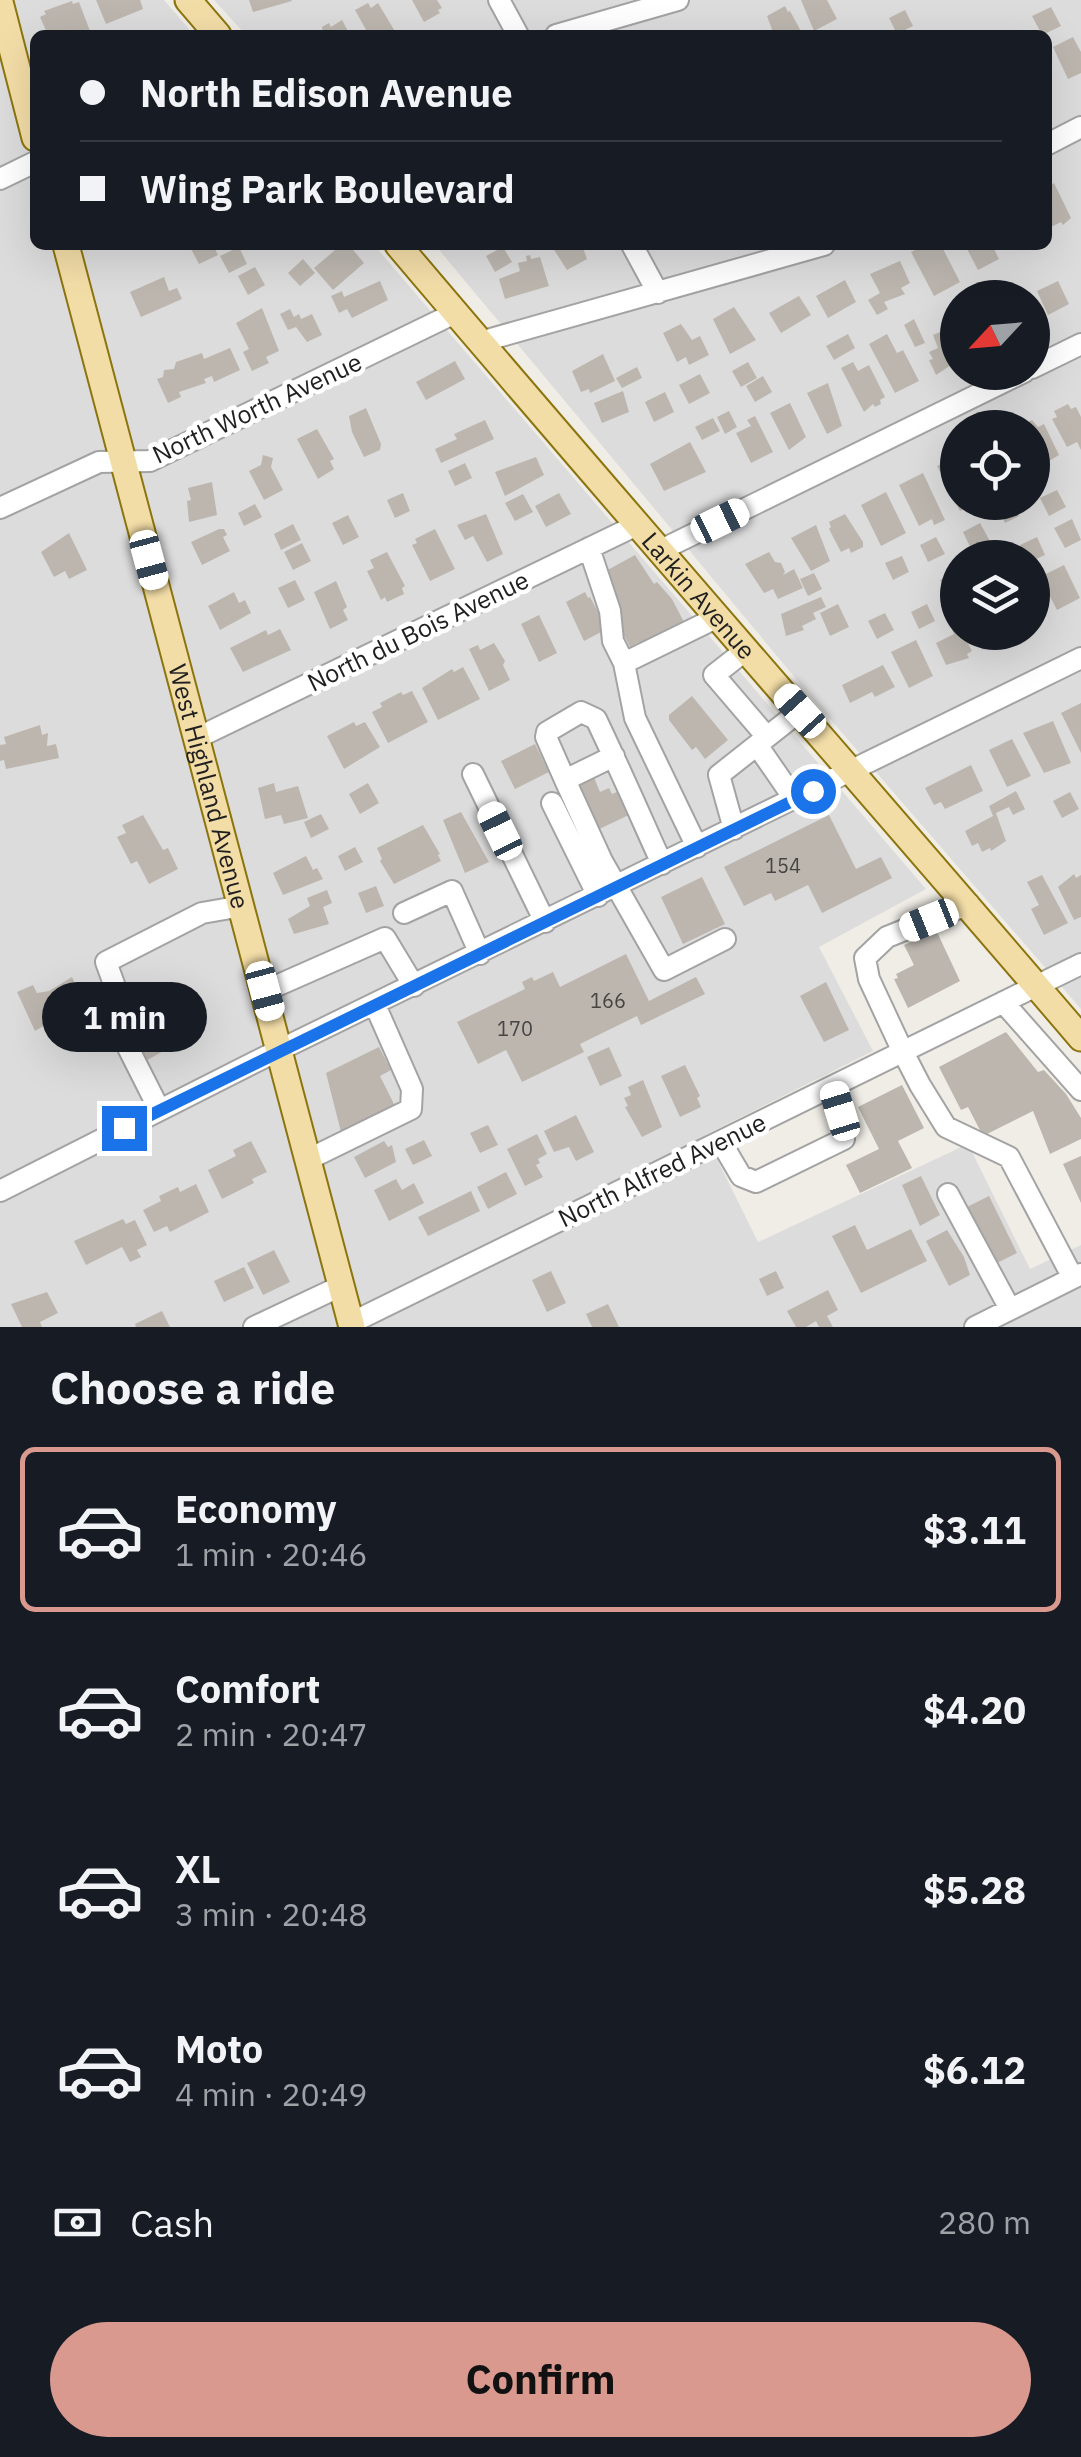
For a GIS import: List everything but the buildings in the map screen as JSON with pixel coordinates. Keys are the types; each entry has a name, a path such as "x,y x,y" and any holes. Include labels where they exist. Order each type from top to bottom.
{"main road":[{"path":"188,0 214,30"},
{"path":"0,2 30,119"},
{"name":"West Highland Avenue","path":"67,250 352,1325"},
{"name":"Larkin Avenue","path":"402,250 1081,1038"}],"street":[{"path":"499,0 515,30"},
{"path":"573,30 678,0"},
{"path":"1052,142 1081,128"},
{"path":"0,179 30,164"},
{"path":"635,250 658,293"},
{"path":"480,342 807,250"},
{"name":"North Worth Avenue","path":"0,508 99,462 150,462 456,313"},
{"path":"1050,359 1081,344"},
{"path":"662,550 987,390"},
{"name":"North du Bois Avenue","path":"197,738 638,524"},
{"path":"589,548 610,611 635,718 697,847"},
{"path":"624,663 718,618"},
{"path":"746,650 714,675 762,741 795,800"},
{"path":"0,1191 1081,658"},
{"path":"734,829 719,774 800,711"},
{"path":"607,891 546,736 582,712 596,719 662,864"},
{"path":"565,780 614,756"},
{"path":"473,774 545,922"},
{"path":"552,803 607,891 664,970 725,938"},
{"path":"404,913 452,891 480,954"},
{"path":"969,904 887,937 864,958 903,1052 946,1127 1009,1157 1077,1276 975,1327"},
{"path":"158,1110 111,1014 122,1006 106,962 202,913 242,906"},
{"path":"265,991 385,938 414,986"},
{"name":"North Alfred Avenue","path":"352,1325 1081,964"},
{"path":"1003,1002 1081,1090"},
{"path":"309,1159 411,1109 412,1089 374,1005"},
{"path":"721,1142 741,1176 756,1182 844,1139 833,1086"},
{"path":"948,1194 1010,1310"},
{"path":"254,1327 341,1286"}],"shaded area":[{"path":"0,0 164,0 190,30 30,30 30,250 378,250 926,889 819,947 873,1051 705,1135 758,1242 968,1144 1030,1269 1081,1245 1081,1327 0,1327"},
{"path":"214,0 1081,0 1081,1009 812,698 439,250 1052,250 1052,30 241,30"}],"route":[{"path":"124,1128 813,791"}]}
